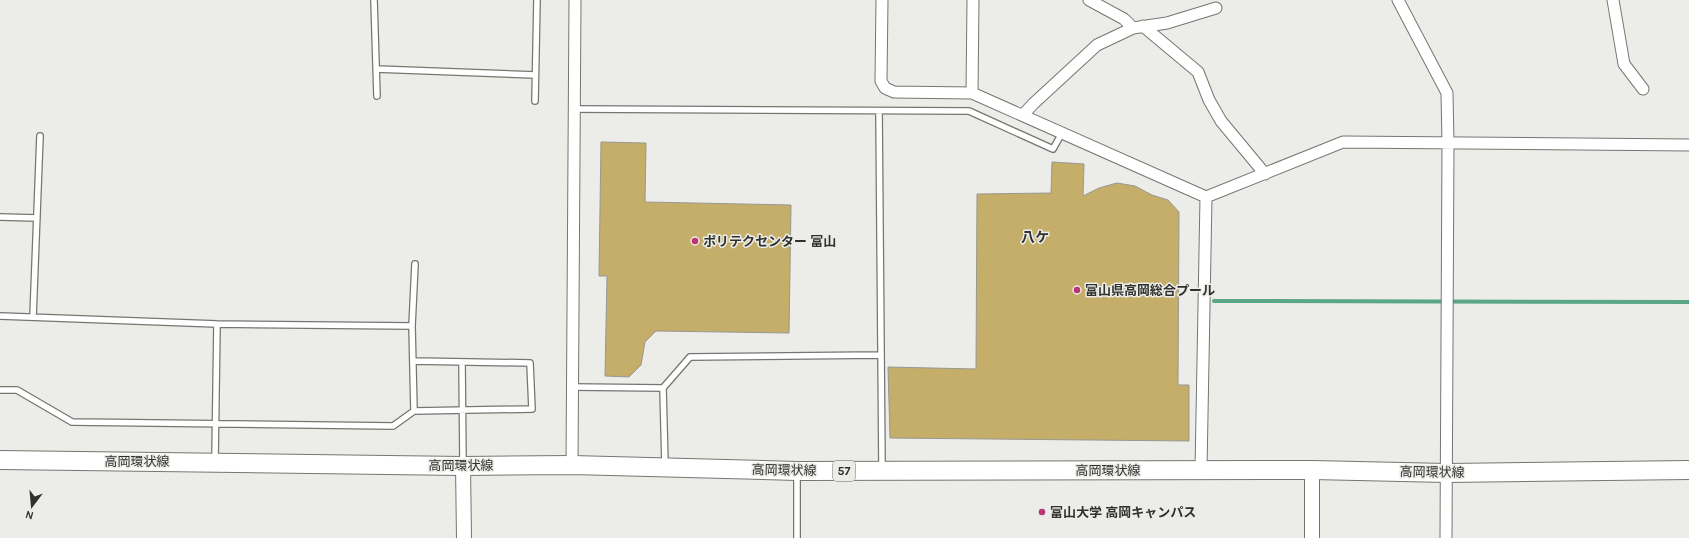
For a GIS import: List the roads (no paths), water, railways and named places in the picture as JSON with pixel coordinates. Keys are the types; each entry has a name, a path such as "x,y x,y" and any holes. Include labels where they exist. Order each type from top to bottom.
{"main road":[{"name":"高岡環状線","path":"0,460 463,466 572,465 797,471 1312,470 1447,473 1689,470"}],"street":[{"path":"572,465 575,0"},
{"path":"882,0 881,81 885,88 894,92 972,93 1206,197 1343,142 1689,146"},
{"path":"972,93 973,0"},
{"path":"1089,0 1138,27 1198,72 1209,100 1222,121 1265,174"},
{"path":"1398,0 1447,93 1446,538"},
{"path":"1613,0 1624,64 1643,89"},
{"path":"1023,116 1033,104 1097,44 1138,27 1167,23 1216,8"},
{"path":"1201,470 1206,197"},
{"path":"463,466 464,538"},
{"path":"1312,470 1312,538"}],"lane":[{"path":"374,0 377,96"},
{"path":"535,101 537,0"},
{"path":"376,69 535,75"},
{"path":"574,109 969,111 1053,149 1062,133"},
{"path":"879,111 882,471"},
{"path":"33,317 40,136"},
{"path":"0,218 37,218"},
{"path":"414,411 412,326 415,264"},
{"path":"0,316 217,324 412,326"},
{"path":"215,462 217,324"},
{"path":"665,467 663,388 690,357 881,355"},
{"path":"0,390 17,390 72,422 393,426 414,411 532,409 530,363 413,361"},
{"path":"462,362 463,466"},
{"path":"572,387 663,388"},
{"path":"797,471 797,538"}],"waterway":[{"path":"1214,301 1689,302"}],"place":[{"name":"ポリテクセンター 富山","path":"695,241"},
{"name":"富山県高岡総合プール","path":"1077,290"},
{"name":"富山大学 高岡キャンパス","path":"1042,512"}],"district":[{"name":"八ケ","path":"1035,237"}]}
